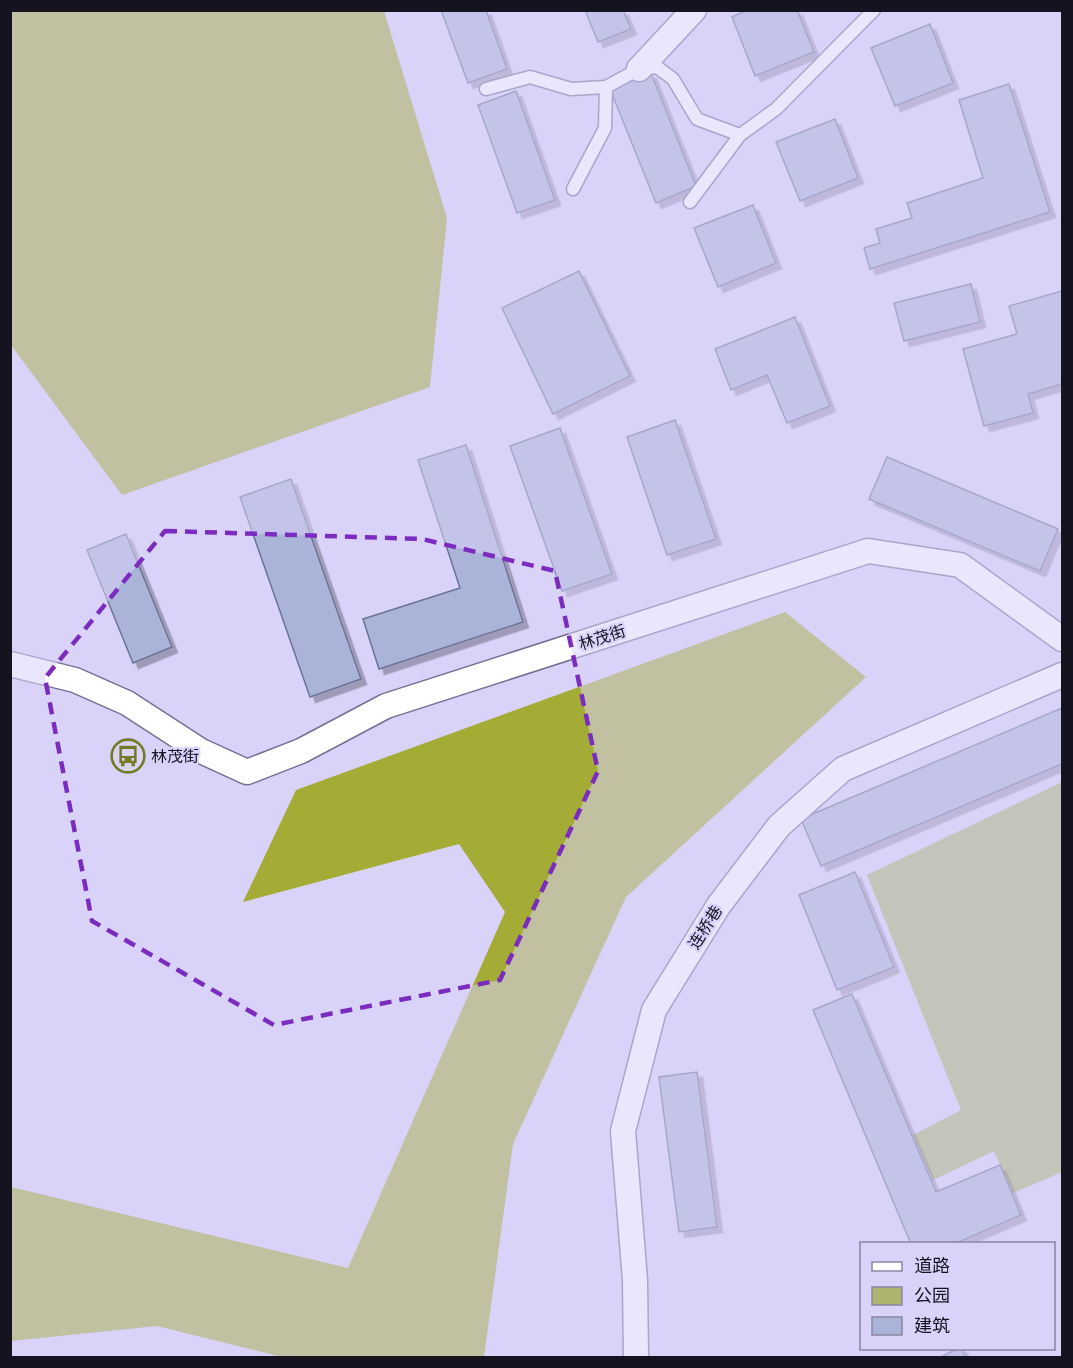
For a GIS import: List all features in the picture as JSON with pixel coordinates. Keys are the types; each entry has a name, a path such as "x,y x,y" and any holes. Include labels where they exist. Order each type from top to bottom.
{"street":[{"path":"639,69 694,10"},
{"name":"林茂街","path":"10,664 75,680 128,703 201,751 247,772 301,751 386,706 868,551 960,565 1062,639"},
{"name":"连桥巷","path":"636,1358 635,1280 623,1131 654,1010 718,905 779,826 843,768 1062,675"}],"lane":[{"path":"690,202 740,135 776,109 874,10"},
{"path":"486,89 530,77 571,89 606,87 639,69 657,67 673,79 697,119 740,135"},
{"path":"573,189 606,128 606,87"}],"highlighted area":[{"path":"165,531 422,539 555,571 598,771 500,980 274,1025 92,921 45,678"}],"green space":[{"path":"11,10 384,11 447,218 430,387 122,495 11,345"},
{"path":"785,612 866,677 626,897 513,1144 484,1357 282,1357 157,1326 11,1341 11,1187 348,1268 505,912 459,844 243,902 296,790"},
{"path":"1062,782 1062,1172 1013,1193 994,1151 933,1180 913,1135 961,1110 867,875"}],"building":[{"path":"441,10 486,10 507,69 468,83"},
{"path":"585,10 623,10 631,29 598,42"},
{"path":"747,10 797,10 814,52 755,76 732,17"},
{"path":"930,24 953,83 895,106 871,48"},
{"path":"651,73 696,186 656,203 610,89"},
{"path":"1009,84 1050,212 870,269 864,248 880,243 876,229 912,218 907,203 983,178 959,100"},
{"path":"516,91 555,200 517,213 478,105"},
{"path":"835,119 858,178 800,201 776,142"},
{"path":"753,205 776,263 718,287 694,228"},
{"path":"579,271 630,376 553,414 502,308"},
{"path":"971,284 980,322 904,341 894,303"},
{"path":"1062,291 1062,384 1028,394 1033,413 984,426 963,349 1017,334 1009,306"},
{"path":"795,317 830,406 787,423 767,375 731,390 715,349"},
{"path":"675,420 716,539 667,555 627,437"},
{"path":"560,428 612,574 562,591 510,446"},
{"path":"466,445 523,622 379,669 363,619 460,588 418,460"},
{"path":"887,457 1058,529 1040,571 869,499"},
{"path":"291,479 361,679 310,697 240,497"},
{"path":"126,534 172,647 133,663 87,550"},
{"path":"1062,708 1062,764 821,866 801,819"},
{"path":"855,872 894,967 837,990 799,895"},
{"path":"852,994 936,1192 1000,1165 1021,1215 959,1242 910,1242 813,1010"},
{"path":"697,1072 717,1227 679,1232 659,1077"},
{"path":"955,1350 963,1350 966,1358 939,1358"}],"place":[{"name":"林茂街","path":"128,756"}]}
